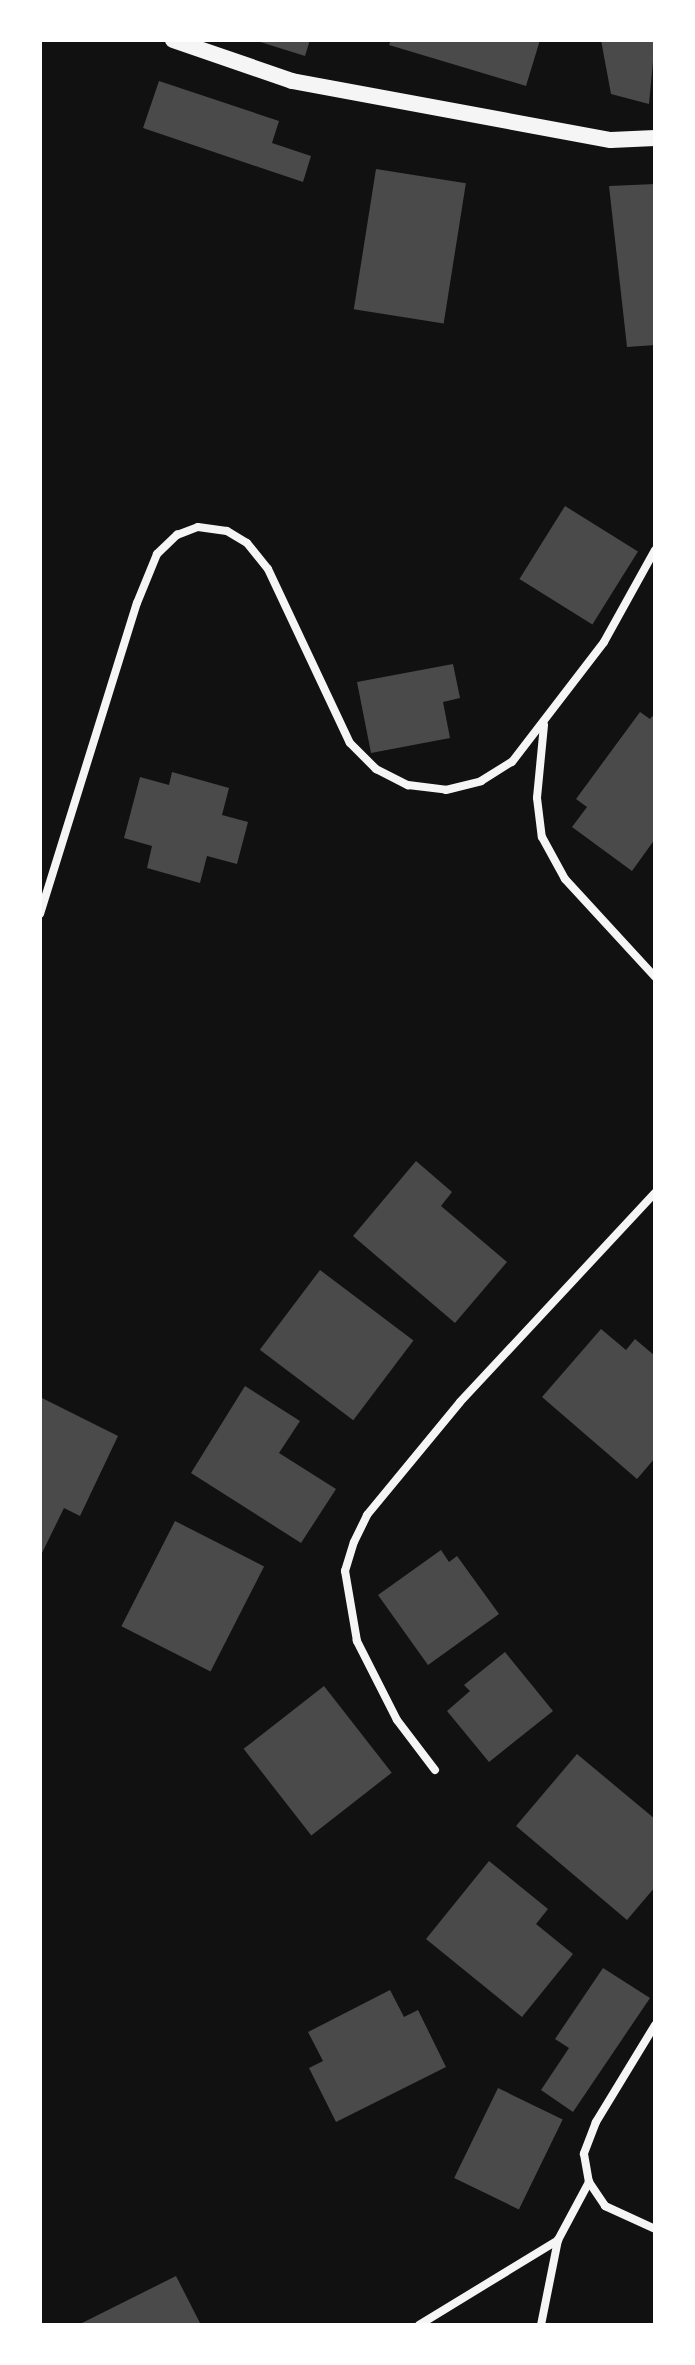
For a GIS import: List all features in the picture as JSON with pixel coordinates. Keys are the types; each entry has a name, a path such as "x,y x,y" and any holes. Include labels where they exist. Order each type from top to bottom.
{"main road":[{"path":"173,40 307,84 611,140 655,138"}],"street":[{"path":"40,914 137,603 157,554 177,535 198,527 227,531 247,543 268,569 350,743 387,774 408,785 446,790 481,781 512,762 604,642 655,550"},
{"path":"544,724 537,798 542,837 565,879 655,977"},
{"path":"435,1770 397,1720 357,1641 345,1571 354,1542 367,1515 460,1402 655,1193"},
{"path":"655,2025 596,2122 584,2154 589,2182 605,2206 655,2229"},
{"path":"541,2325 558,2240 589,2182"},
{"path":"419,2325 558,2240"}],"building":[{"path":"254,40 310,40 305,56"},
{"path":"391,40 540,40 526,86 389,45"},
{"path":"601,40 655,40 649,104 611,94"},
{"path":"159,81 279,121 272,143 311,156 303,182 143,128"},
{"path":"376,169 466,183 444,323 354,309"},
{"path":"655,184 655,345 627,347 609,186"},
{"path":"565,506 638,552 592,625 519,579"},
{"path":"453,664 460,698 443,702 450,738 371,753 357,682"},
{"path":"640,712 650,719 655,713 655,839 632,871 572,827 587,807 576,799"},
{"path":"172,772 229,788 222,815 248,822 237,864 207,856 200,883 147,868 152,846 124,838 140,777 169,785"},
{"path":"416,1161 452,1192 441,1206 507,1262 455,1323 353,1236"},
{"path":"320,1270 413,1340 353,1420 260,1350"},
{"path":"601,1329 626,1350 635,1339 655,1356 655,1458 637,1479 542,1397"},
{"path":"245,1386 300,1421 279,1453 336,1489 301,1543 191,1473"},
{"path":"40,1397 118,1436 80,1516 64,1508 40,1557"},
{"path":"175,1521 264,1566 211,1672 121,1626"},
{"path":"441,1550 449,1562 457,1556 499,1614 428,1665 378,1595"},
{"path":"505,1652 553,1711 489,1762 447,1711 470,1691 464,1685"},
{"path":"324,1686 392,1773 311,1835 244,1749"},
{"path":"577,1754 655,1819 655,1887 627,1920 516,1826"},
{"path":"489,1861 548,1909 536,1924 573,1954 522,2017 426,1939"},
{"path":"603,1968 650,1998 573,2112 541,2090 569,2048 555,2039"},
{"path":"390,1990 404,2017 418,2010 446,2067 336,2122 309,2068 323,2061 308,2032"},
{"path":"498,2088 563,2120 519,2209 454,2178"},
{"path":"176,2276 201,2325 78,2325"}]}
